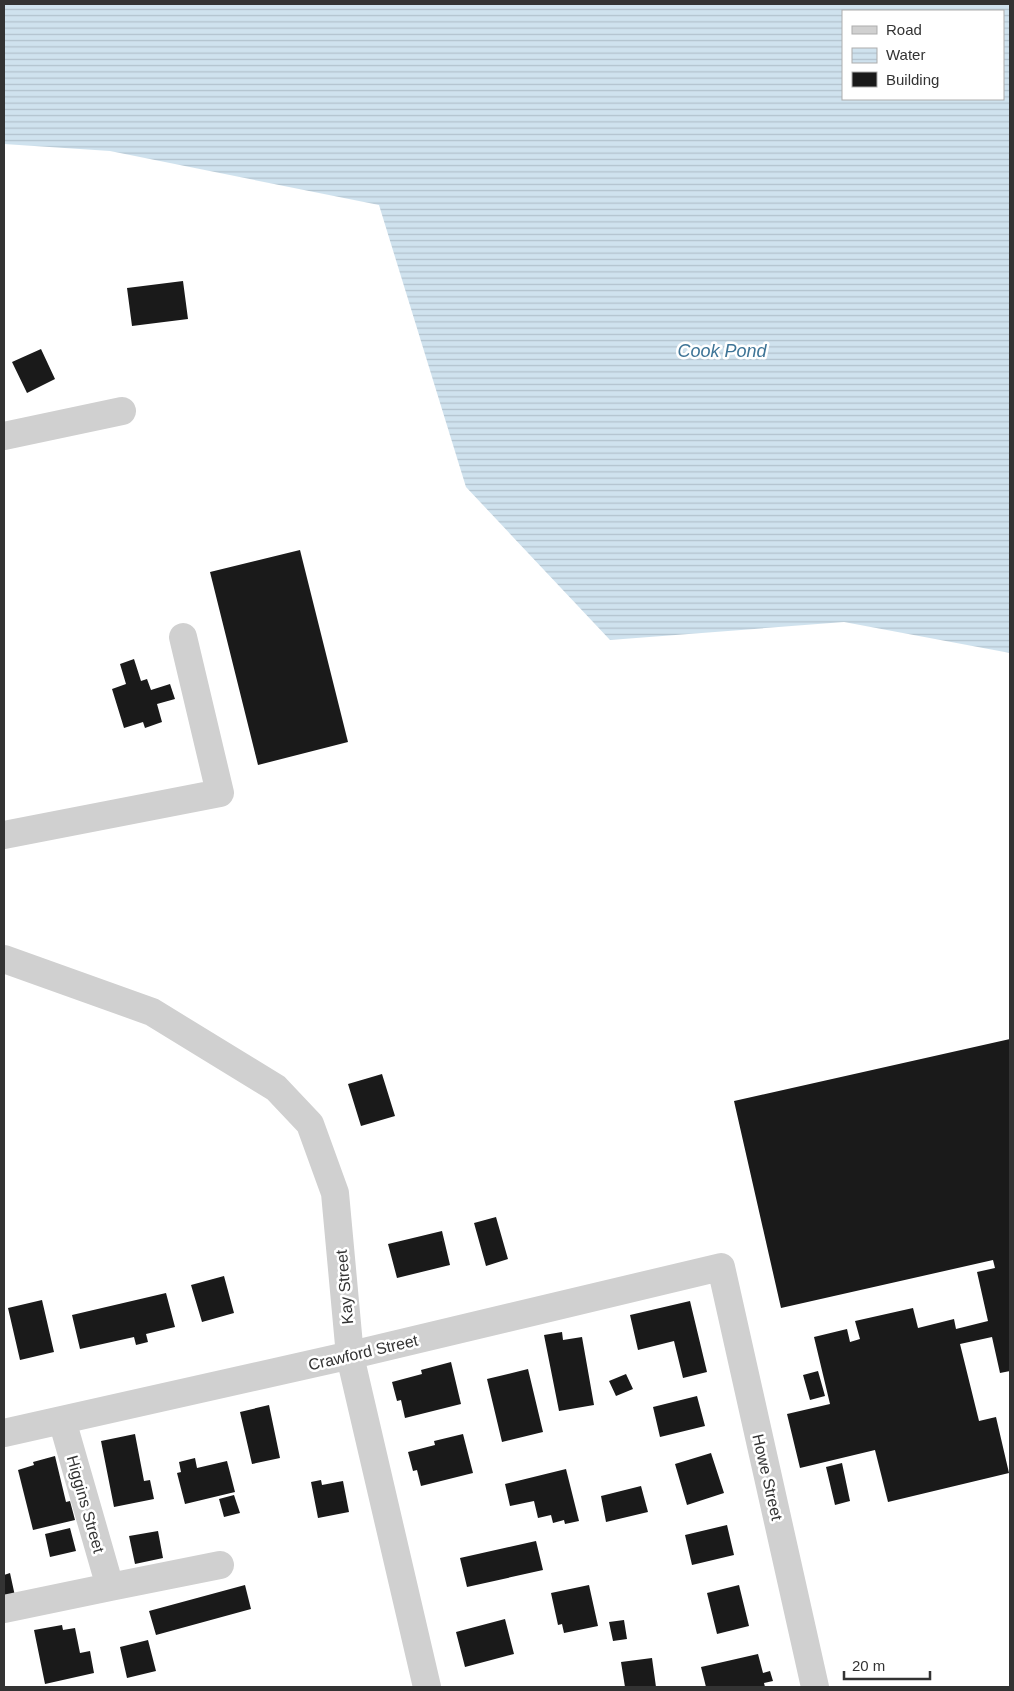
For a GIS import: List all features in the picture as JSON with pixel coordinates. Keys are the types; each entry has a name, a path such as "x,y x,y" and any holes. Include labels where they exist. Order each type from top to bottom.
{"street":[{"path":"4,436 122,411"},
{"path":"4,835 220,793 183,637"},
{"name":"Kay Street","path":"4,959 152,1012 276,1088 310,1124 335,1193 350,1356 428,1687"},
{"name":"Crawford Street","path":"4,1433 350,1356 721,1267"},
{"name":"Howe Street","path":"721,1267 815,1687"},
{"name":"Higgins Street","path":"62,1420 110,1587"},
{"path":"4,1609 220,1565"}],"water":[{"name":"Cook Pond","path":"4,4 1010,4 1010,653 844,622 610,640 466,487 379,205 110,151 4,144"}],"building":[{"path":"183,281 188,319 132,326 127,288"},
{"path":"41,349 55,379 27,393 12,362"},
{"path":"300,550 348,742 258,765 210,572"},
{"path":"134,659 141,681 147,679 151,690 170,684 175,699 157,704 162,722 145,728 143,722 124,728 112,689 126,684 120,664"},
{"path":"1010,1039 1010,1371 1000,1373 992,1337 960,1344 979,1421 996,1417 1009,1473 888,1502 875,1450 800,1468 787,1414 830,1404 814,1337 847,1329 850,1342 860,1339 855,1321 913,1308 918,1328 954,1319 956,1329 988,1321 977,1272 995,1268 993,1260 781,1308 734,1101"},
{"path":"382,1074 395,1116 361,1126 348,1084"},
{"path":"496,1217 508,1259 486,1266 474,1223"},
{"path":"442,1231 450,1265 397,1278 388,1244"},
{"path":"224,1276 234,1313 202,1322 191,1285"},
{"path":"166,1293 175,1327 146,1334 148,1342 136,1345 134,1337 80,1349 72,1315"},
{"path":"42,1300 54,1352 20,1360 8,1308"},
{"path":"690,1301 707,1372 683,1378 674,1341 638,1350 630,1315"},
{"path":"562,1332 563,1340 582,1337 594,1405 559,1411 544,1335"},
{"path":"451,1362 461,1404 405,1418 401,1400 397,1401 392,1382 422,1374 421,1370"},
{"path":"528,1369 543,1432 502,1442 487,1379"},
{"path":"818,1371 825,1396 810,1400 803,1375"},
{"path":"626,1374 633,1389 616,1396 609,1381"},
{"path":"697,1396 705,1426 660,1437 653,1407"},
{"path":"269,1405 280,1458 252,1464 240,1412"},
{"path":"135,1434 144,1481 150,1480 154,1499 114,1507 101,1441"},
{"path":"463,1434 473,1473 421,1486 417,1470 413,1471 408,1452 435,1445 434,1441"},
{"path":"711,1453 724,1493 687,1505 675,1464"},
{"path":"55,1456 66,1502 70,1501 75,1520 33,1530 18,1470 34,1465 33,1462"},
{"path":"195,1458 197,1468 227,1461 235,1492 185,1504 177,1473 181,1472 179,1462"},
{"path":"842,1463 850,1501 835,1505 826,1467"},
{"path":"566,1469 579,1521 565,1524 564,1520 553,1523 551,1515 538,1518 534,1501 510,1506 505,1484"},
{"path":"321,1480 322,1485 343,1481 349,1512 318,1518 311,1482"},
{"path":"641,1486 648,1512 606,1522 601,1496"},
{"path":"234,1495 240,1513 224,1517 219,1499"},
{"path":"727,1525 734,1555 692,1565 685,1535"},
{"path":"70,1528 76,1551 50,1557 45,1534"},
{"path":"158,1531 163,1558 135,1564 129,1536"},
{"path":"536,1541 543,1570 467,1587 460,1558"},
{"path":"10,1573 15,1596 4,1599 4,1575"},
{"path":"245,1585 251,1609 156,1635 149,1611"},
{"path":"589,1585 598,1626 564,1633 562,1624 558,1625 551,1593"},
{"path":"739,1585 749,1626 717,1634 707,1593"},
{"path":"505,1619 514,1654 465,1667 456,1632"},
{"path":"624,1620 627,1639 613,1641 609,1622"},
{"path":"62,1625 63,1630 75,1628 80,1653 90,1651 94,1673 45,1684 34,1630"},
{"path":"148,1640 156,1671 127,1678 120,1647"},
{"path":"758,1654 763,1673 770,1671 773,1681 764,1683 765,1687 706,1687 701,1667"},
{"path":"652,1658 656,1687 625,1687 621,1662"}]}
